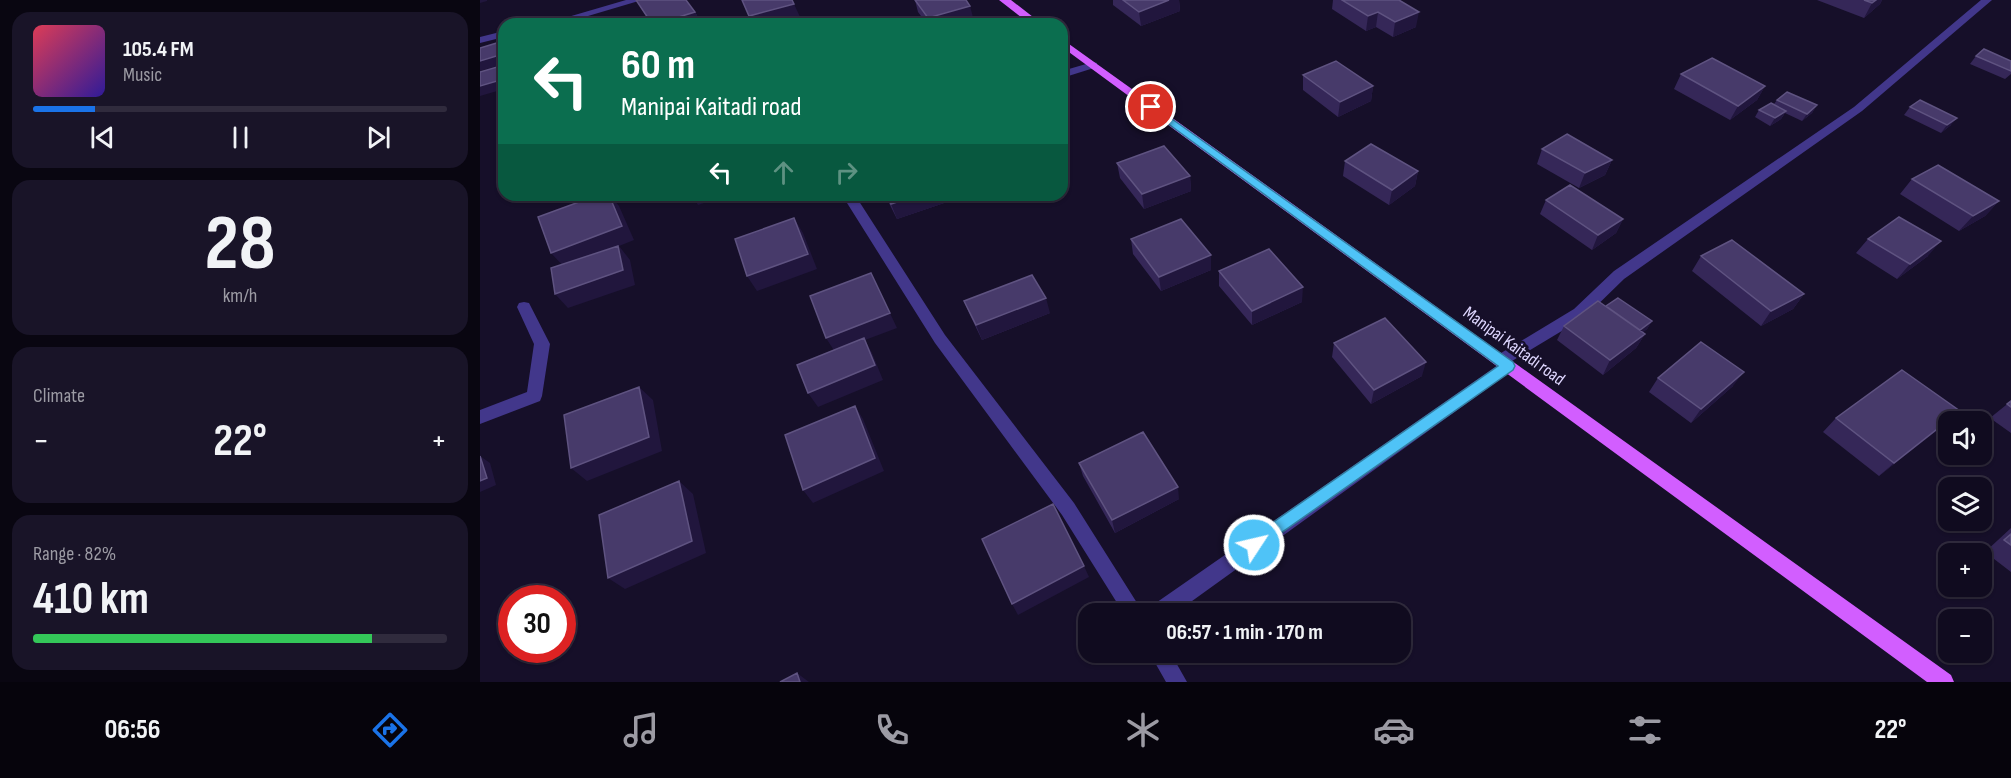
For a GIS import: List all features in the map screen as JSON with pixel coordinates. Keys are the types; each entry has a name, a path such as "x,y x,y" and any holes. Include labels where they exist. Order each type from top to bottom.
{"main road":[{"path":"1004,0 1029,18"},
{"name":"Manipai Kaitadi road","path":"1068,46 1944,682"}],"street":[{"path":"571,18 637,0"},
{"path":"1172,603 1504,363 1603,297 1619,275 1858,109 1987,0"},
{"path":"480,40 498,36"},
{"path":"1068,73 1093,65"},
{"path":"852,201 940,339 1068,509 1128,603"},
{"path":"480,417 534,396 542,344 524,307"},
{"path":"1166,663 1177,682"}],"building":[{"path":"636,0 686,0 695,12 676,18 648,18"},
{"path":"742,0 792,0 794,4 749,16"},
{"path":"915,0 966,0 970,6 928,18"},
{"path":"1123,0 1169,0 1139,12"},
{"path":"1342,0 1399,0 1419,12 1395,22 1378,12 1368,16"},
{"path":"498,43 498,56 480,61 480,48"},
{"path":"1984,49 2011,61 2011,71 1976,56"},
{"path":"1712,58 1765,86 1738,106 1681,74"},
{"path":"1336,61 1373,86 1340,102 1303,75"},
{"path":"498,67 498,81 480,86 480,72"},
{"path":"1787,92 1817,105 1807,114 1777,100"},
{"path":"1920,100 1957,118 1947,125 1910,107"},
{"path":"1771,103 1786,111 1775,118 1759,110"},
{"path":"1567,134 1612,160 1585,173 1542,149"},
{"path":"1371,144 1418,171 1392,190 1345,161"},
{"path":"1164,146 1190,176 1142,194 1117,163"},
{"path":"1938,165 1999,201 1973,216 1912,179"},
{"path":"1570,185 1623,219 1598,235 1546,200"},
{"path":"582,201 612,201 622,226 551,253 538,217"},
{"path":"1899,217 1941,241 1910,264 1868,239"},
{"path":"794,218 808,254 747,276 735,239"},
{"path":"1181,219 1211,255 1159,277 1131,239"},
{"path":"1732,240 1804,294 1771,311 1701,256"},
{"path":"618,246 623,270 555,294 551,268"},
{"path":"1269,249 1303,287 1252,311 1219,271"},
{"path":"871,273 890,313 826,338 810,296"},
{"path":"1032,275 1046,298 976,325 964,301"},
{"path":"1618,298 1652,321 1640,330 1606,306"},
{"path":"1598,301 1645,334 1610,360 1564,326"},
{"path":"1385,318 1426,362 1374,390 1334,343"},
{"path":"864,338 875,365 808,393 797,365"},
{"path":"1701,342 1744,372 1701,409 1658,378"},
{"path":"1902,370 1960,411 1938,411 1938,428 1894,463 1836,418"},
{"path":"639,387 649,437 571,468 564,415"},
{"path":"855,406 875,458 803,490 785,435"},
{"path":"1143,432 1178,487 1112,520 1079,463"},
{"path":"480,456 487,478 480,481"},
{"path":"679,481 692,541 608,578 599,515"},
{"path":"1053,504 1084,566 1012,604 982,539"},
{"path":"2011,534 2011,545 2004,540"},
{"path":"797,673 800,682 780,682"}],"route":[{"path":"1151,107 1508,366 1254,545"}]}
